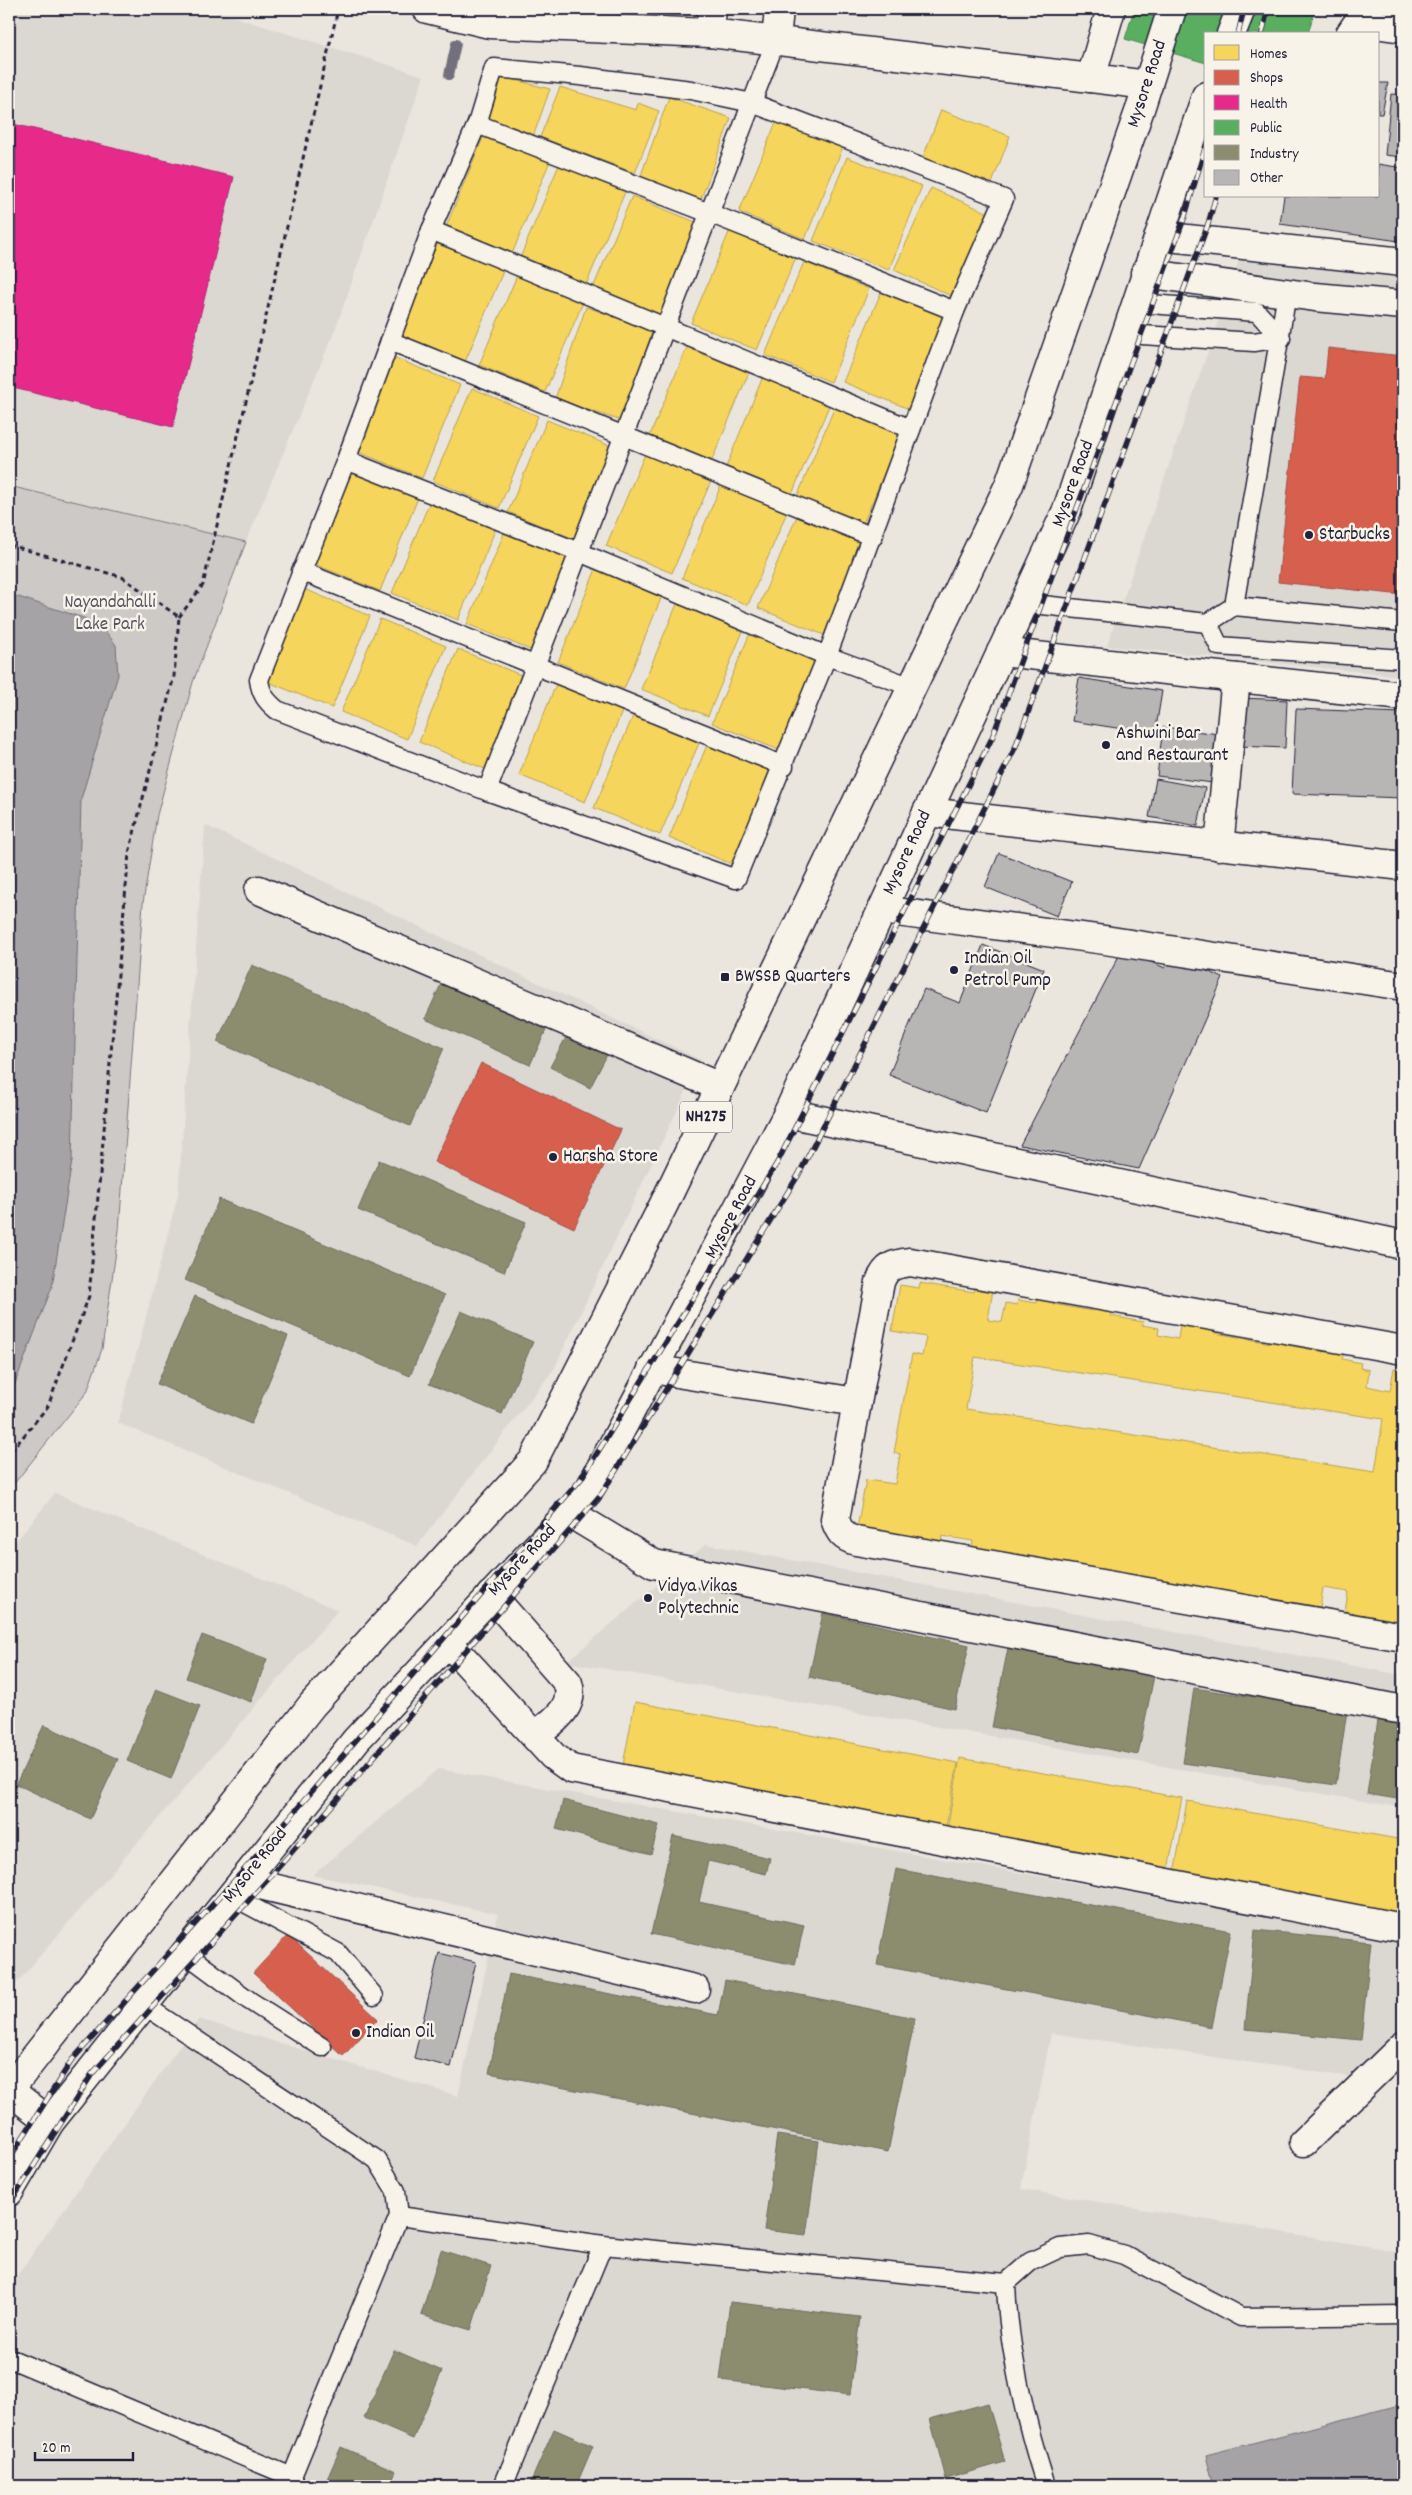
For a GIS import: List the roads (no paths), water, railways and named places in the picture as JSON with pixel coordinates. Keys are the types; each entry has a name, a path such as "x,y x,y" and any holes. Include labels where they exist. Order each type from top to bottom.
{"main road":[{"path":"427,9 489,24 711,21 776,40 1148,85"},
{"path":"776,40 779,9"},
{"path":"1091,78 1111,9"},
{"name":"Mysore Road","path":"9,2090 312,1705 533,1461 664,1204 1009,485 1148,85 1172,9"},
{"path":"1231,32 1241,9"},
{"path":"1359,22 1403,28"},
{"name":"Mysore Road","path":"9,2192 50,2122 356,1740 588,1492 788,1113 1067,510 1145,274 1204,106"},
{"path":"1159,236 1403,262"},
{"path":"1145,274 1287,293 1403,305"},
{"path":"1000,652 1403,696"},
{"path":"1219,846 1236,678"},
{"path":"927,812 1403,866"},
{"path":"259,890 720,1086"},
{"path":"882,910 1105,940 1403,986"},
{"path":"788,1113 1403,1245"},
{"path":"1403,1350 910,1262 894,1264 885,1270 880,1282 835,1519 838,1528 845,1538 1403,1637"},
{"path":"652,1369 856,1402"},
{"path":"568,1512 654,1564 1403,1710"},
{"path":"491,1595 568,1683 571,1692 566,1708 535,1736"},
{"path":"448,1642 560,1763 571,1769 1403,1928"},
{"path":"238,1888 695,1989"},
{"path":"1304,2142 1403,2046"},
{"path":"9,2090 50,2122"}],"lane":[{"path":"487,791 776,40"},
{"path":"494,68 681,89 752,103 1004,199 955,312 873,537 784,766 736,879 487,791 277,710 267,702 260,692 259,680 301,570 346,460 431,230 477,124 494,68"},
{"path":"477,124 709,213 955,312"},
{"path":"431,230 911,429"},
{"path":"1234,606 1281,338 1287,293"},
{"path":"1136,303 1257,312 1281,338"},
{"path":"1126,334 1254,342 1281,338"},
{"path":"390,341 624,434 873,537"},
{"path":"346,460 579,552 827,656 912,687"},
{"path":"301,570 784,766"},
{"path":"1024,603 1208,624 1234,606 1403,622"},
{"path":"1208,624 1219,646 1403,659"},
{"path":"238,1888 338,1953 374,1996"},
{"path":"185,1954 250,2001 322,2047"},
{"path":"11,2359 290,2482 399,2216 396,2191 377,2160 144,2005"},
{"path":"399,2216 603,2245 1006,2283 1030,2262 1060,2248 1089,2245 1124,2255 1241,2317 1403,2315"},
{"path":"503,2486 603,2245"},
{"path":"1006,2283 1007,2322 1036,2456 1046,2486"}],"waterway":[{"path":"449,75 456,44"}],"railway":[{"path":"1238,32 1244,9"},
{"path":"1262,32 1268,9"},
{"path":"9,2159 72,2060 252,1861 581,1479 777,1163 992,738 1185,216 1204,152"},
{"path":"9,2205 92,2074 271,1876 602,1493 799,1174 1015,748 1208,224 1215,198"}],"place":[{"name":"Starbucks","path":"1309,535"},
{"name":"Ashwini Bar and Restaurant","path":"1106,745"},
{"name":"Indian Oil Petrol Pump","path":"954,970"},
{"name":"BWSSB Quarters","path":"725,977"},
{"name":"Harsha Store","path":"553,1157"},
{"name":"Vidya Vikas Polytechnic","path":"648,1598"},
{"name":"Indian Oil","path":"356,2033"}],"park label":[{"name":"Nayandahalli Lake Park","path":"110,614"}]}
